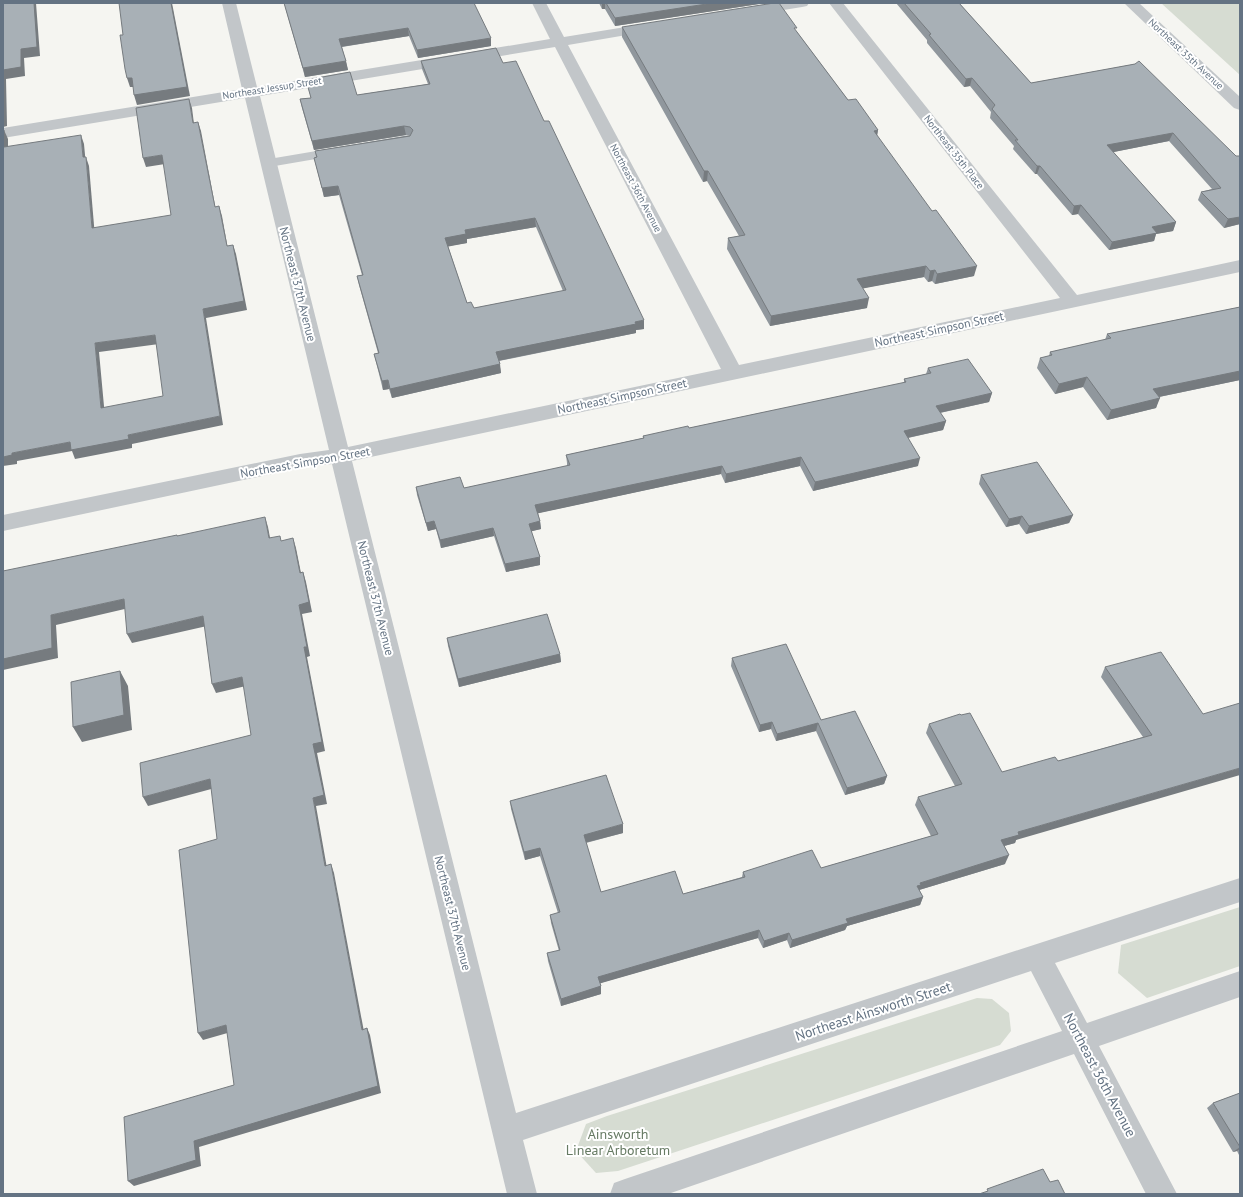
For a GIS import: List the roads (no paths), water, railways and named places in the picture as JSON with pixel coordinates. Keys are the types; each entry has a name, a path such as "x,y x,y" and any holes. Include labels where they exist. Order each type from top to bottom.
{"street":[{"name":"Northeast 37th Avenue","path":"229,3 522,1194"},
{"name":"Northeast 36th Avenue","path":"539,3 733,373"},
{"path":"739,13 802,3"},
{"name":"Northeast 35th Place","path":"836,3 1072,301"},
{"name":"Northeast 35th Avenue","path":"1131,3 1240,105"},
{"name":"Northeast Jessup Street","path":"3,133 660,25"},
{"name":"Northeast Simpson Street","path":"3,523 300,461 340,456 1240,266"},
{"name":"Northeast Ainsworth Street","path":"506,1132 1240,890"},
{"name":"Northeast 36th Avenue","path":"1038,957 1162,1194"},
{"path":"625,1194 1240,984"}],"lane":[{"path":"269,163 352,149"}],"park label":[{"name":"Ainsworth Linear Arboretum","path":"618,1142"}]}
